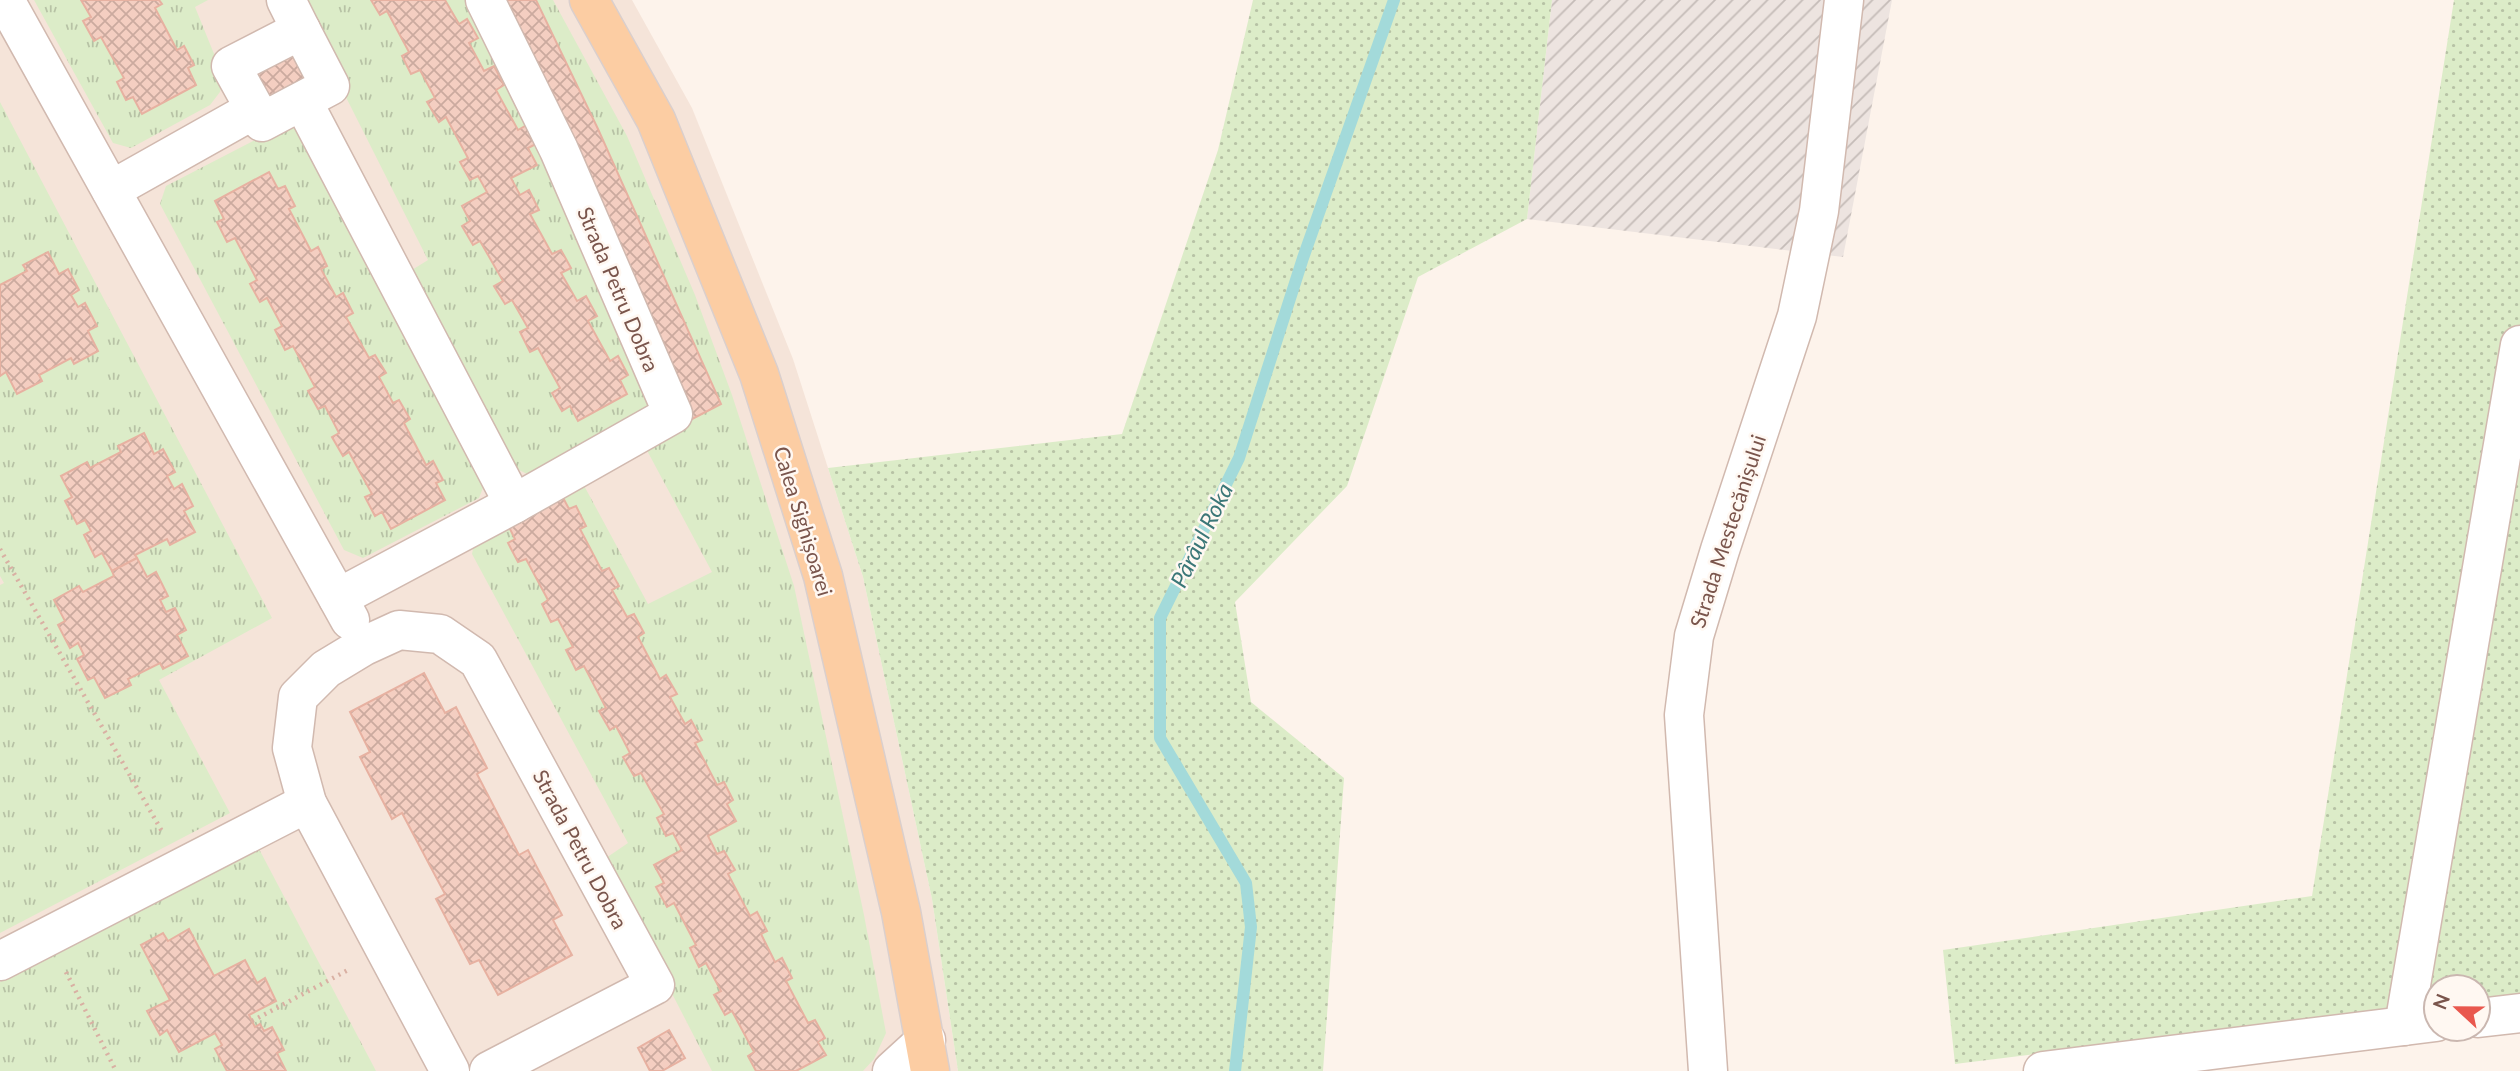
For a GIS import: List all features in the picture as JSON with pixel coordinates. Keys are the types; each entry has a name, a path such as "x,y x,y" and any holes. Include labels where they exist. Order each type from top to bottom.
{"main road":[{"name":"Calea Sighișoarei","path":"589,0 656,120 759,374 823,576 901,912 928,1056"}],"street":[{"path":"5,0 364,646"},
{"name":"Strada Petru Dobra","path":"338,598 514,504 673,414 559,150 485,0"},
{"name":"Strada Mestecănișului","path":"1708,1071 1684,715 1694,636 1797,316 1819,211 1844,0"},
{"path":"293,15 330,86 303,102 262,122 231,66 293,15"},
{"path":"303,102 514,504"},
{"path":"111,190 255,109"},
{"path":"2043,1071 2420,1024 2520,345"},
{"name":"Strada Petru Dobra","path":"450,1071 307,803 292,748 298,697 326,669 364,646 399,630 440,634 478,660 654,985 489,1071"},
{"path":"0,961 307,803"},
{"path":"2492,1016 2520,1013"},
{"path":"892,1071 928,1056"}],"path":[{"path":"0,549 183,867"},
{"path":"47,937 116,1071"},
{"path":"252,1021 351,969"}],"shaded area":[{"path":"0,0 632,0 692,108 793,359 863,577 932,899 958,1071 0,1071"},
{"path":"1552,0 1892,0 1843,257 1527,219"}],"green space":[{"path":"34,0 208,0 195,7 223,76 220,92 210,105 131,148 113,143"},
{"path":"297,0 472,0 652,393 647,415 531,476 513,467 407,273 428,260"},
{"path":"536,0 553,0 627,136 695,295 732,395 794,586 864,915 886,1033 874,1059 863,1071 712,1071 603,860 628,843 472,554 475,539 581,480 648,604 712,572 643,443 720,404 598,129"},
{"path":"1253,0 1552,0 1527,219 1418,277 1347,486 1235,602 1251,702 1344,778 1323,1071 958,1071 932,899 863,577 828,468 1122,434 1218,150"},
{"path":"2454,0 2520,0 2520,995 2492,998 2492,973 2422,973 2422,1007 1955,1064 1943,950 2312,896"},
{"path":"0,102 272,618 159,680 230,813 0,933 0,585 4,583 0,576"},
{"path":"284,125 302,131 488,475 479,498 363,558 344,550 160,204 166,186"},
{"path":"259,849 376,1071 0,1071 0,982"}],"building":[{"path":"81,0 159,0 162,4 155,8 177,50 184,46 194,65 188,68 196,85 142,114 133,97 126,100 117,82 124,78 101,37 94,41 83,21 91,17"},
{"path":"371,0 445,0 459,24 467,19 478,38 469,43 484,71 494,66 504,85 496,90 518,130 527,125 536,144 528,148 537,165 511,178 520,195 529,190 539,210 530,214 552,254 561,250 571,268 561,273 577,301 586,296 597,316 588,321 610,361 618,356 628,375 620,380 627,394 578,421 570,406 562,411 552,393 560,388 538,348 530,352 520,332 528,328 512,300 505,304 494,286 503,281 480,241 473,245 462,226 470,221 462,206 487,192 478,176 470,180 460,162 468,158 446,117 439,122 427,102 435,98 420,70 411,74 402,56 409,52 387,11 380,15"},
{"path":"501,0 536,0 598,129 721,404 692,419 569,143"},
{"path":"295,51 310,81 267,103 252,73"},
{"path":"269,172 278,189 285,186 295,206 289,209 311,251 318,247 327,266 321,269 336,297 343,293 353,313 346,317 369,358 375,355 386,373 379,377 393,403 399,400 410,419 404,423 426,465 433,461 443,480 436,483 445,500 391,529 382,512 375,516 365,497 372,494 349,452 343,456 332,437 339,433 325,406 318,409 308,391 315,387 293,346 285,350 275,330 282,326 267,298 260,302 250,284 257,280 235,238 227,242 217,222 224,219 215,201"},
{"path":"48,252 59,274 68,269 79,290 71,295 78,307 85,303 97,326 88,331 98,351 74,364 71,358 39,375 42,381 17,394 6,372 0,376 0,285 27,271 23,265"},
{"path":"144,433 154,454 163,449 175,472 167,476 174,489 182,484 193,506 184,511 195,532 170,545 167,539 135,555 137,558 112,571 102,553 95,557 84,535 91,531 85,520 77,524 65,501 72,497 61,476 87,462 90,468 121,452 118,446"},
{"path":"560,492 569,509 576,506 586,526 580,529 602,571 609,568 619,586 612,590 627,617 634,614 644,633 638,637 660,679 666,675 677,694 670,697 685,724 691,720 702,740 695,743 717,785 724,782 733,800 727,804 736,821 708,836 717,854 724,851 735,870 728,874 750,916 757,912 767,931 761,934 775,962 782,958 792,978 786,981 808,1023 815,1020 825,1038 818,1042 826,1055 796,1071 756,1071 748,1056 754,1052 732,1011 725,1015 714,995 721,991 706,963 699,967 690,948 696,945 674,903 667,907 656,887 664,883 654,865 682,850 673,833 666,836 657,818 664,814 641,773 634,776 623,757 630,753 616,726 610,730 599,711 606,708 584,666 576,670 566,650 573,647 558,619 551,622 542,604 548,600 526,559 518,562 508,543 515,539 506,521"},
{"path":"137,558 147,577 156,572 168,596 160,600 166,612 175,608 186,630 177,635 188,656 163,669 160,663 128,679 131,685 105,698 94,677 88,680 77,659 84,655 78,643 70,648 58,625 65,621 54,600 79,586 83,592 114,576 112,571"},
{"path":"424,673 445,713 456,707 487,768 477,774 519,855 528,850 562,915 553,920 572,955 498,995 479,960 470,964 436,899 445,894 402,813 392,819 360,757 370,752 350,712"},
{"path":"189,929 214,976 245,960 257,983 265,978 276,1001 249,1015 255,1027 260,1024 264,1031 272,1027 284,1050 277,1053 286,1071 227,1071 215,1049 222,1045 215,1033 179,1052 167,1030 160,1035 147,1011 170,1000 141,945 163,933 168,941"},
{"path":"669,1030 685,1058 662,1071 650,1071 638,1048"}],"waterway":[{"name":"Pârâul Roka","path":"1235,1071 1251,927 1246,883 1160,738 1160,618 1239,458 1303,258 1394,0"}]}
